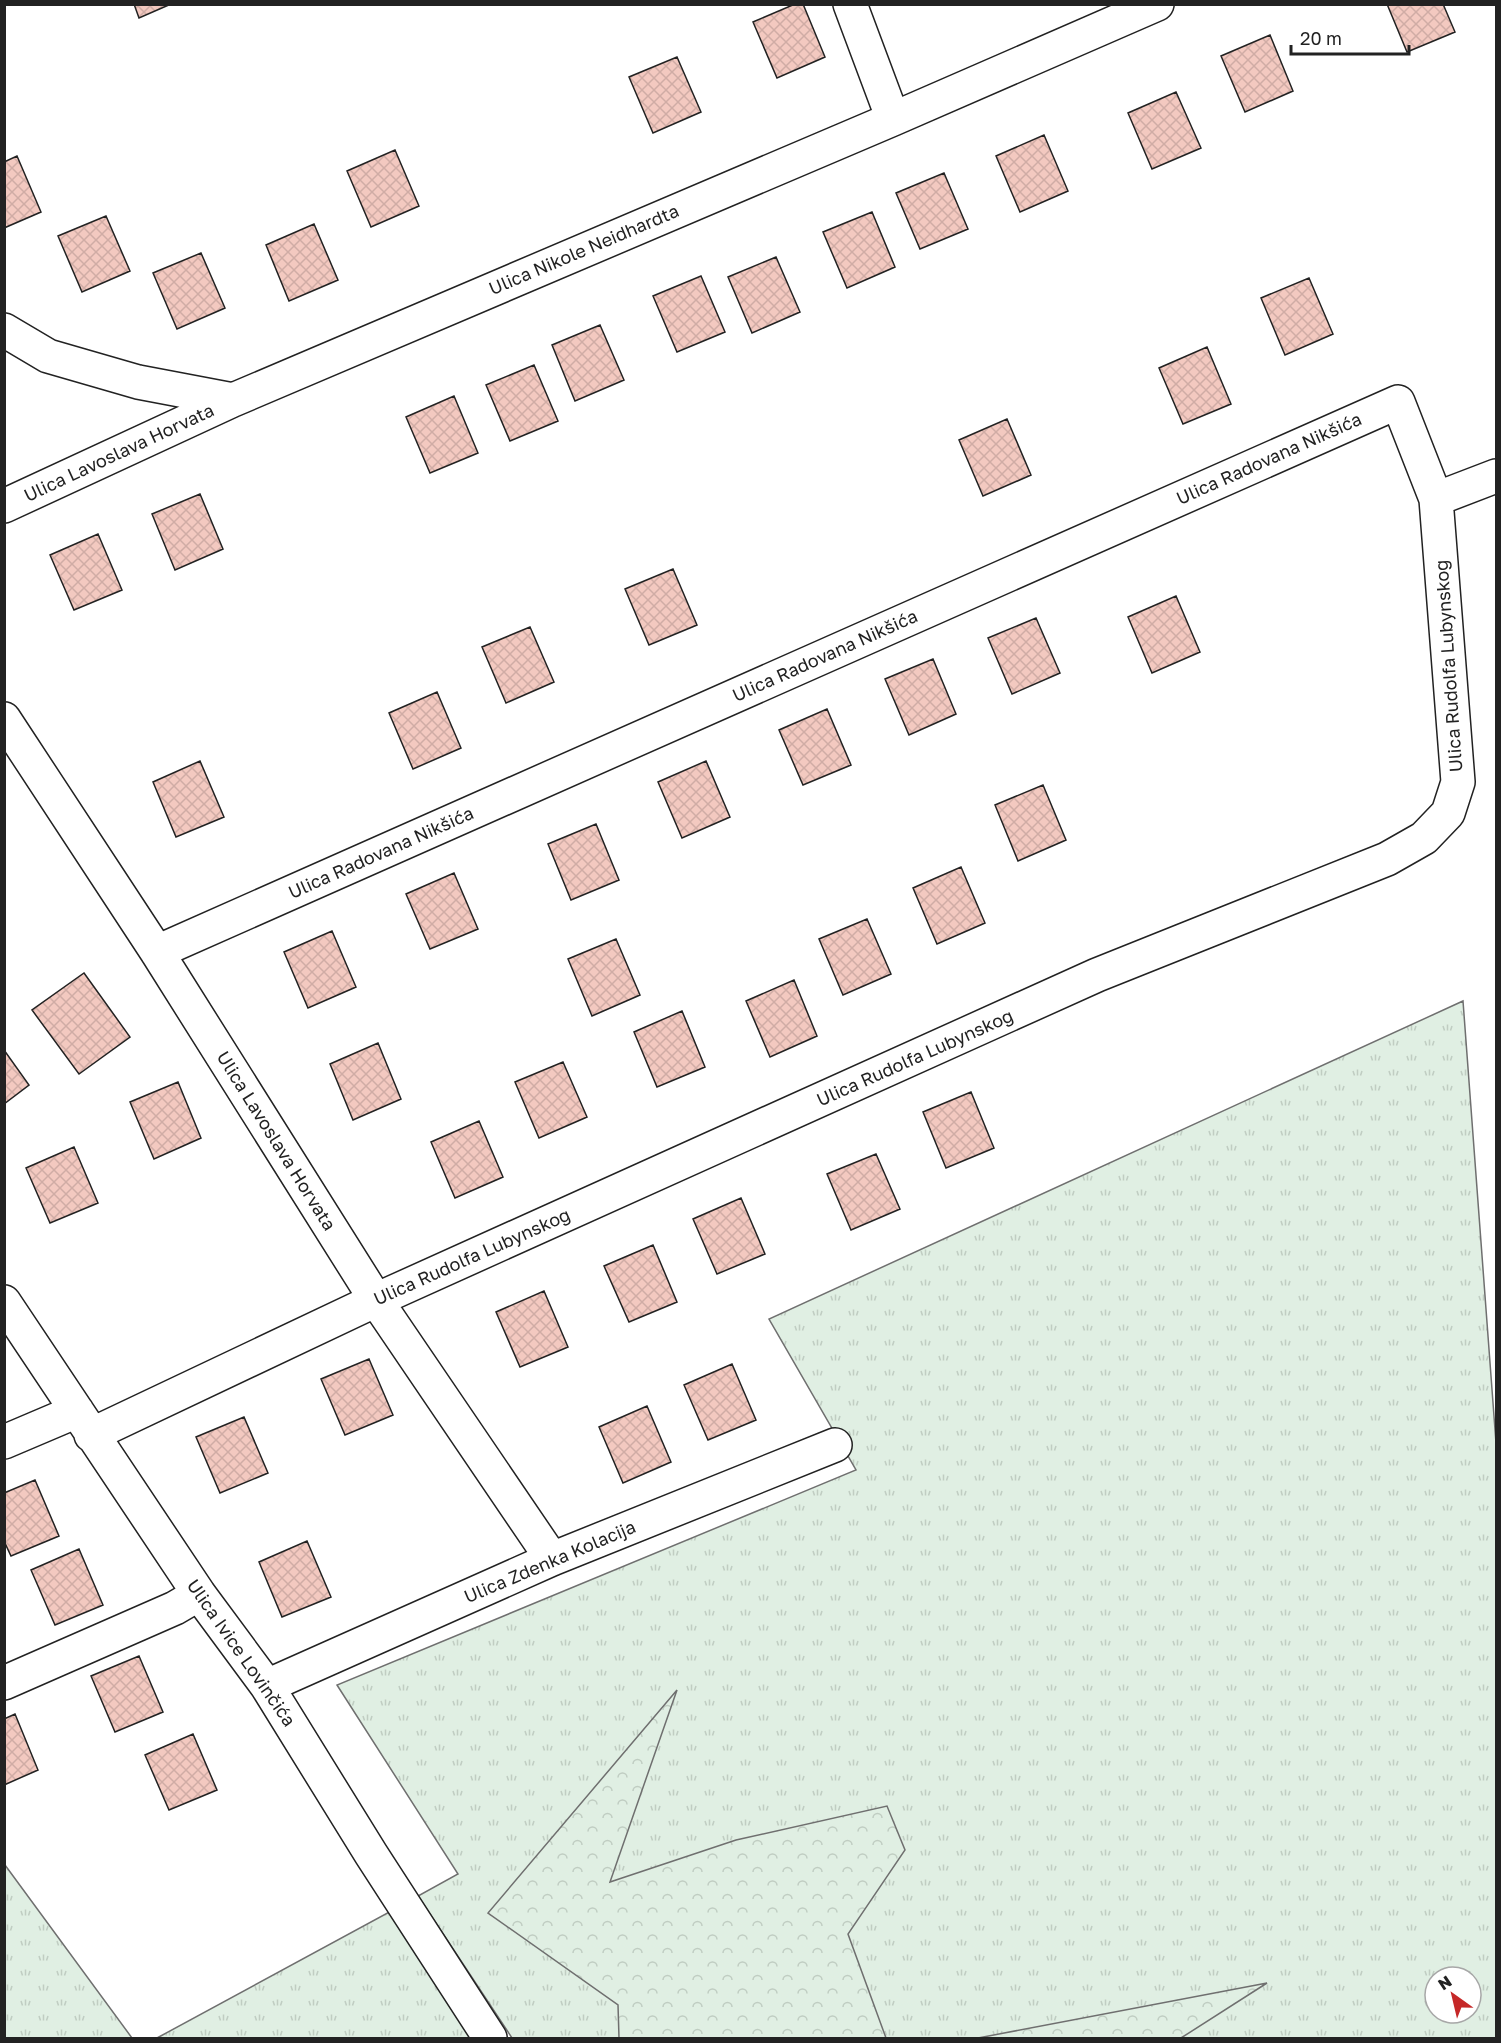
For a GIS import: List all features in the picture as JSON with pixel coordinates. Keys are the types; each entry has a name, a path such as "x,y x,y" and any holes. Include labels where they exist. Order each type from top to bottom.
{"street":[{"path":"850,4 893,119"},
{"name":"Ulica Nikole Neidhardta","path":"232,400 893,119 1157,4"},
{"path":"4,330 48,356 138,382 232,400"},
{"name":"Ulica Lavoslava Horvata","path":"4,506 232,400"},
{"name":"Ulica Radovana Nikšića","path":"157,952 1398,402 1436,499"},
{"path":"1436,499 1497,477"},
{"name":"Ulica Rudolfa Lubynskog","path":"4,1442 84,1423 376,1300 1097,975 1387,859 1424,838 1448,813 1458,782 1436,499"},
{"name":"Ulica Lavoslava Horvata","path":"4,718 157,952 376,1300 552,1559"},
{"name":"Ulica Ivice Lovinčića","path":"4,1302 199,1594 267,1686 370,1854 490,2038"},
{"name":"Ulica Zdenka Kolacija","path":"267,1686 552,1559 835,1444"},
{"path":"4,1683 175,1608 199,1594"}],"green space":[{"path":"1463,1001 1496,1443 1496,2038 512,2038 418,1896 458,1874 337,1685 856,1470 769,1319"},
{"path":"677,1690 610,1882 736,1840 887,1806 905,1850 848,1934 886,2038 619,2038 618,2005 488,1913"},
{"path":"5,1865 132,2038 5,2038"},
{"path":"393,1910 474,2038 157,2038"},
{"path":"1267,1983 1181,2038 978,2038"}],"building":[{"path":"134,4 171,4 139,18"},
{"path":"795,4 803,4 825,57 777,78 753,22"},
{"path":"1387,4 1443,4 1455,32 1407,52"},
{"path":"1270,35 1293,91 1245,112 1221,56"},
{"path":"677,57 701,112 653,133 629,77"},
{"path":"1176,92 1201,148 1152,169 1128,113"},
{"path":"1044,135 1068,191 1020,212 996,156"},
{"path":"395,150 419,206 371,227 347,171"},
{"path":"17,156 41,212 4,228 4,162"},
{"path":"944,173 968,229 920,249 896,193"},
{"path":"872,212 895,267 847,288 823,232"},
{"path":"106,216 130,271 82,292 58,236"},
{"path":"314,224 338,280 289,301 266,245"},
{"path":"201,253 225,308 177,329 153,273"},
{"path":"776,257 800,312 752,333 728,277"},
{"path":"701,276 725,332 677,352 653,296"},
{"path":"1309,278 1333,334 1285,355 1261,298"},
{"path":"600,325 624,380 575,401 552,345"},
{"path":"1207,347 1231,404 1183,424 1159,368"},
{"path":"534,365 558,421 510,441 486,385"},
{"path":"454,396 478,453 430,473 406,417"},
{"path":"1007,419 1031,475 983,496 959,440"},
{"path":"200,494 223,549 175,570 152,514"},
{"path":"98,534 122,590 74,610 50,555"},
{"path":"673,569 697,625 649,645 625,589"},
{"path":"1176,596 1200,652 1152,673 1128,617"},
{"path":"1036,618 1060,673 1012,694 988,638"},
{"path":"530,627 554,682 506,703 482,647"},
{"path":"933,659 956,714 909,735 885,679"},
{"path":"437,692 461,748 413,769 389,713"},
{"path":"827,709 851,765 803,785 779,730"},
{"path":"200,761 224,817 176,837 153,782"},
{"path":"706,761 730,817 682,838 658,782"},
{"path":"1043,785 1066,840 1018,861 995,805"},
{"path":"596,824 619,880 571,900 548,844"},
{"path":"961,867 985,923 937,944 913,888"},
{"path":"454,873 478,929 430,949 406,894"},
{"path":"867,919 891,974 843,995 819,939"},
{"path":"332,931 356,987 308,1008 284,952"},
{"path":"616,939 640,995 592,1016 568,959"},
{"path":"84,973 130,1037 79,1074 32,1010"},
{"path":"794,980 817,1036 770,1057 746,1001"},
{"path":"682,1011 705,1067 657,1087 634,1032"},
{"path":"378,1043 401,1099 353,1120 330,1064"},
{"path":"4,1050 29,1085 4,1104"},
{"path":"563,1062 587,1117 539,1138 515,1082"},
{"path":"178,1082 201,1138 154,1159 130,1102"},
{"path":"971,1092 994,1148 946,1168 923,1112"},
{"path":"479,1121 503,1177 455,1198 431,1142"},
{"path":"74,1147 98,1203 50,1223 26,1168"},
{"path":"876,1154 900,1209 851,1230 827,1174"},
{"path":"741,1198 765,1254 717,1274 693,1219"},
{"path":"653,1245 677,1302 629,1322 604,1266"},
{"path":"544,1291 568,1347 520,1367 496,1312"},
{"path":"369,1359 393,1415 345,1435 321,1379"},
{"path":"732,1364 756,1420 708,1440 684,1385"},
{"path":"647,1406 671,1462 623,1483 599,1427"},
{"path":"244,1417 268,1473 220,1493 196,1437"},
{"path":"35,1480 59,1536 11,1556 4,1541 4,1493"},
{"path":"307,1541 331,1597 282,1617 259,1562"},
{"path":"79,1549 103,1605 55,1625 31,1570"},
{"path":"139,1656 163,1712 115,1732 91,1676"},
{"path":"15,1714 38,1770 4,1785 4,1719"},
{"path":"193,1734 217,1790 169,1810 145,1755"}]}
